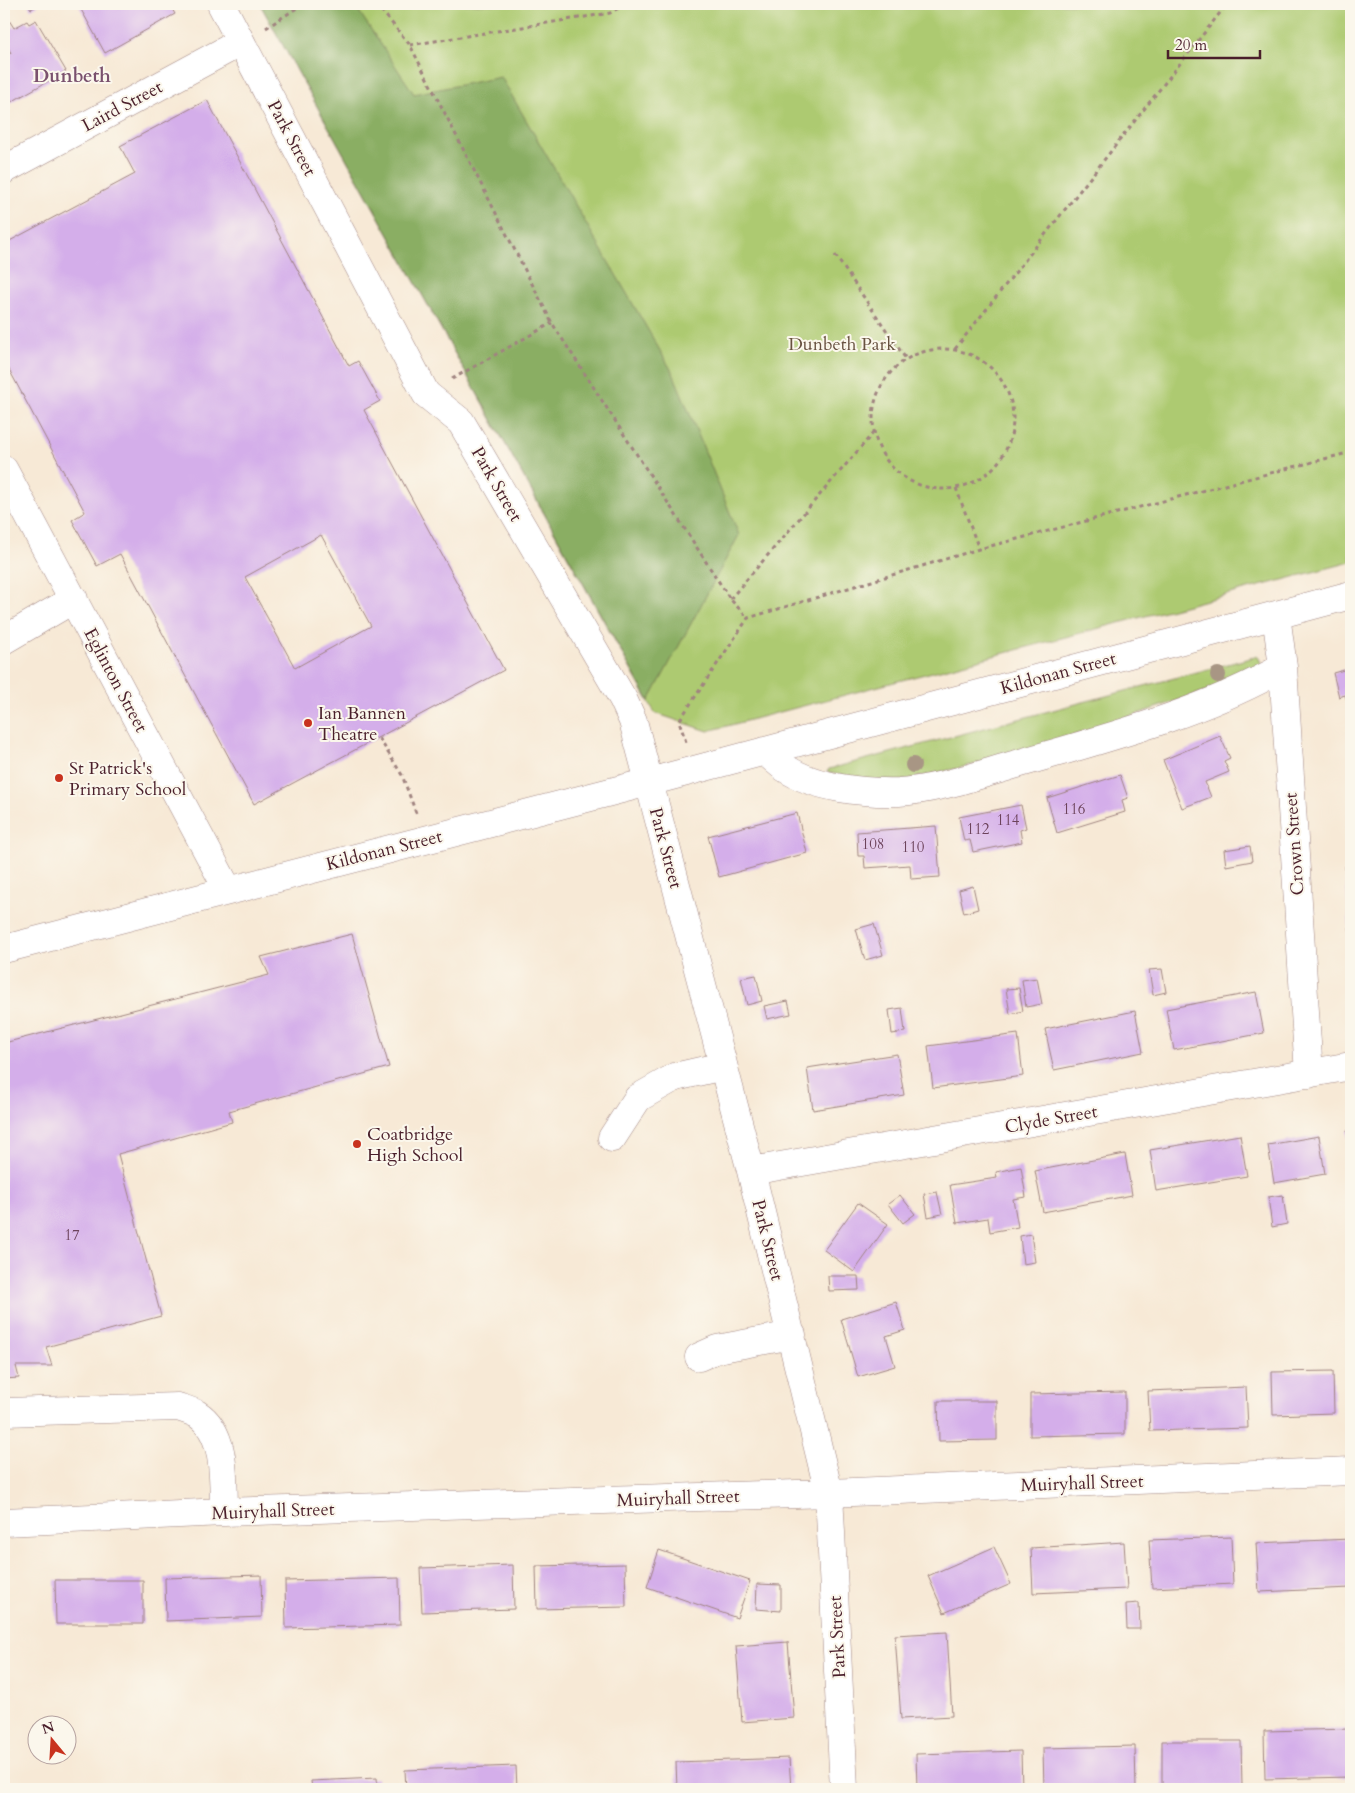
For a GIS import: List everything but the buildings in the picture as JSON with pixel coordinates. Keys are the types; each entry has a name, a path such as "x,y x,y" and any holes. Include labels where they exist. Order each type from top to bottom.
{"street":[{"name":"Park Street","path":"221,4 426,394 461,422 623,699 642,748 649,782 751,1172 830,1493 844,1789"},
{"name":"Laird Street","path":"4,170 241,42"},
{"name":"Eglinton Street","path":"4,470 228,890"},
{"name":"Kildonan Street","path":"4,949 649,782 1351,595"},
{"path":"4,640 74,600"},
{"name":"Crown Street","path":"1276,615 1284,667 1309,1074"},
{"path":"764,751 786,768 818,782 859,789 900,792 982,774 1098,741 1249,686 1284,667"},
{"path":"612,1138 638,1098 675,1077 723,1066"},
{"name":"Clyde Street","path":"751,1172 1351,1066"},
{"path":"699,1357 717,1349 792,1335"},
{"path":"4,1412 178,1407 197,1414 212,1428 221,1458 224,1512"},
{"name":"Muiryhall Street","path":"4,1522 224,1512 830,1493 1351,1471"}],"path":[{"path":"241,42 303,4"},
{"path":"376,4 410,45 552,323 730,599 748,618"},
{"path":"410,45 610,13 625,4"},
{"path":"955,349 1227,4"},
{"path":"835,254 906,359"},
{"path":"426,394 552,323"},
{"path":"938,348 955,349 978,358 997,373 1009,394 1013,418 1009,442 997,463 979,479 956,488 932,488 909,481 889,465 877,444 872,420 876,396 888,375 906,359 938,348"},
{"path":"730,599 874,432"},
{"path":"694,770 679,721 748,618 979,550 1351,452"},
{"path":"956,488 979,550"},
{"path":"379,738 402,775 425,839"}],"green space":[{"name":"Dunbeth Park","path":"260,4 1351,4 1351,562 708,731 655,713"},
{"path":"260,4 354,4 414,94 501,77 673,373 739,535 649,701"},
{"path":"1258,656 1261,663 1251,676 1012,756 901,781 866,781 827,772 829,769"}],"place":[{"name":"Ian Bannen Theatre","path":"308,723"},
{"name":"St Patrick's Primary School","path":"59,778"},
{"name":"Coatbridge High School","path":"357,1144"}],"district":[{"name":"Dunbeth","path":"72,75"}]}
